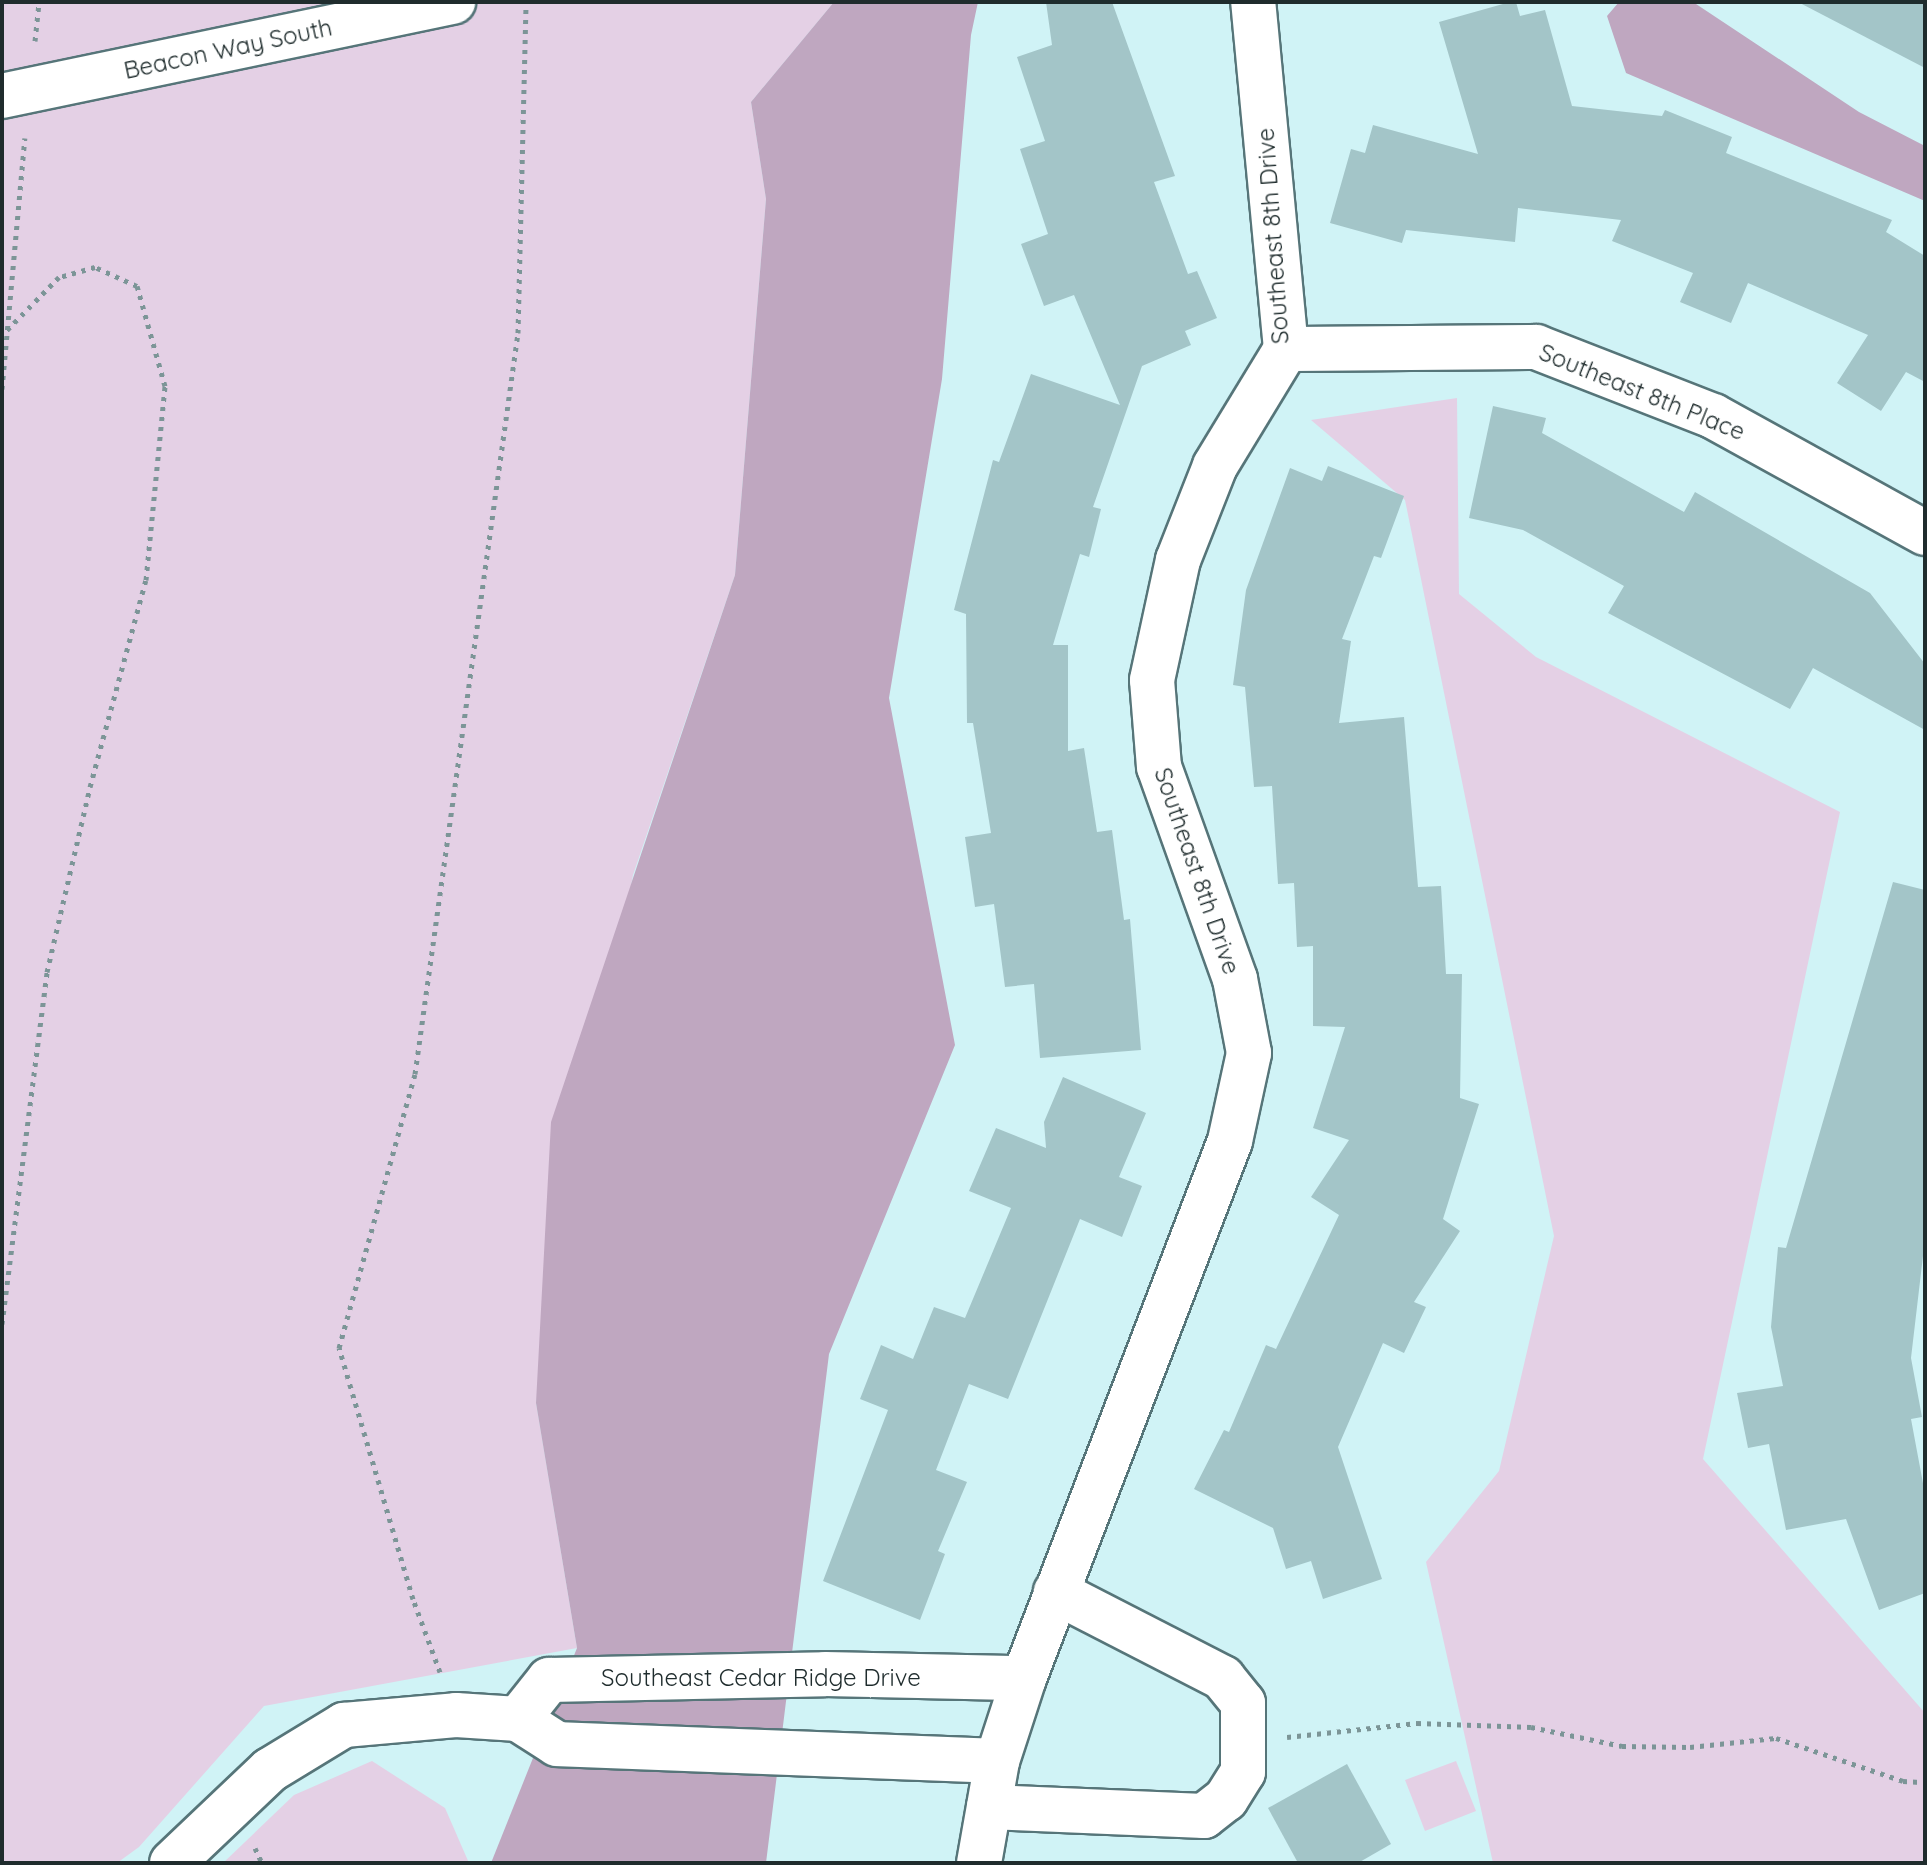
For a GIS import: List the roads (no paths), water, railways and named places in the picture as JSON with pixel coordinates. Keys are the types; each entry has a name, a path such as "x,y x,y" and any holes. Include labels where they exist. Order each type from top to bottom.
{"street":[{"name":"Beacon Way South","path":"16,93 453,2"},
{"name":"Southeast 8th Drive","path":"979,1863 997,1761 1024,1678 1230,1141 1249,1053 1235,979 1159,767 1152,680 1178,560 1205,493 1286,349 1253,2"},
{"name":"Southeast 8th Place","path":"1286,349 1536,347 1713,416 1925,533"},
{"path":"989,1807 1204,1816 1226,1799 1243,1772 1246,1740 1243,1703 1223,1678 1056,1592"},
{"name":"Southeast Cedar Ridge Drive","path":"518,1719 549,1680 825,1674 1024,1678"},
{"path":"172,1863 270,1770 344,1725 456,1715 518,1719 557,1744 997,1761"}]}
